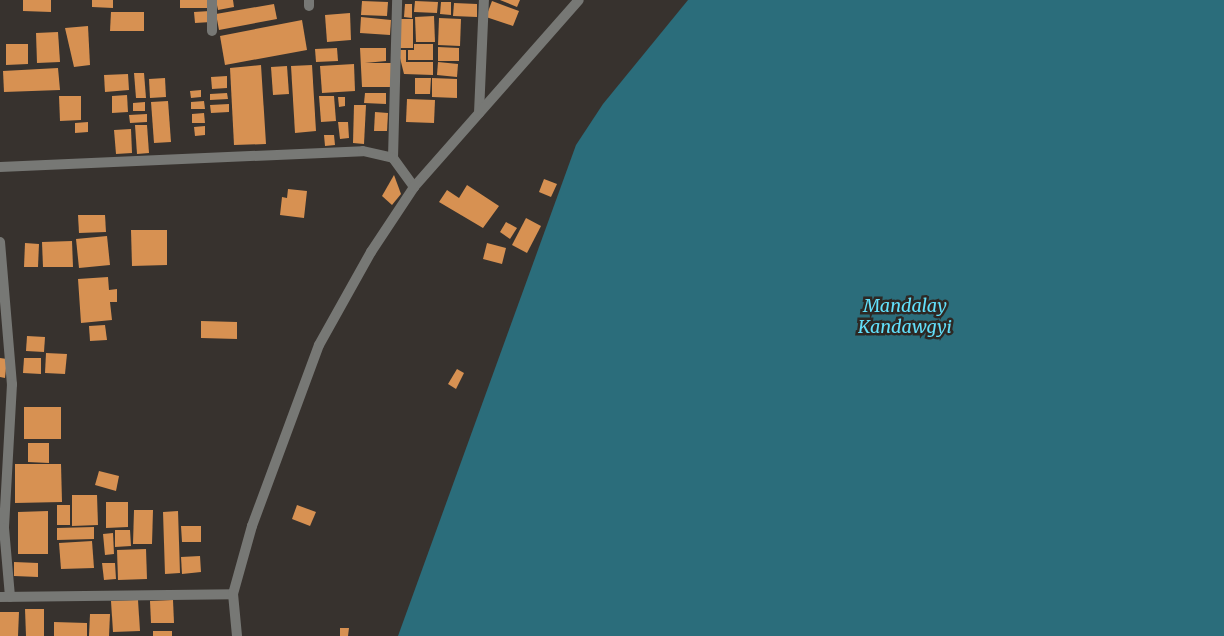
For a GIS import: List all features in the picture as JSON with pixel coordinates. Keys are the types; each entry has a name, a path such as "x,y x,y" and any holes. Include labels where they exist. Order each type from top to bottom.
{"street":[{"path":"212,0 212,31"},
{"path":"397,0 393,158 414,187"},
{"path":"479,113 484,0"},
{"path":"237,636 233,594 277,451 319,345 371,252 414,187 579,0"},
{"path":"0,167 282,152 363,151 393,158"},
{"path":"0,242 12,384 4,528 5,597 233,594"}],"water":[{"name":"Mandalay Kandawgyi","path":"688,0 1224,0 1224,636 398,636 576,145 603,104"}],"building":[{"path":"23,0 51,0 51,12 23,11"},
{"path":"92,0 113,0 113,8 92,7"},
{"path":"180,0 208,0 208,8 180,8"},
{"path":"216,0 233,0 234,7 218,10"},
{"path":"500,0 520,0 517,7"},
{"path":"362,1 388,2 387,16 361,15"},
{"path":"415,1 438,2 437,13 414,12"},
{"path":"492,1 519,11 513,26 486,17"},
{"path":"441,2 451,2 451,15 440,14"},
{"path":"454,3 477,4 477,17 453,16"},
{"path":"274,4 277,19 219,30 216,14"},
{"path":"405,4 412,4 412,18 404,17"},
{"path":"210,11 211,22 195,23 194,12"},
{"path":"111,12 144,12 144,31 110,31"},
{"path":"350,13 351,40 327,42 325,15"},
{"path":"434,16 435,42 416,42 415,17"},
{"path":"361,17 391,20 390,35 360,33"},
{"path":"439,18 461,19 460,46 438,45"},
{"path":"400,19 413,19 413,48 399,48"},
{"path":"302,20 307,50 225,65 220,36"},
{"path":"88,26 90,65 74,67 65,28"},
{"path":"58,32 60,62 37,63 36,33"},
{"path":"6,44 28,44 28,64 6,65"},
{"path":"414,44 433,44 433,60 408,60 408,50 414,50"},
{"path":"438,47 459,48 459,61 438,61"},
{"path":"337,48 338,61 316,62 315,49"},
{"path":"360,48 386,48 386,61 365,63 392,63 392,87 362,87"},
{"path":"398,50 406,50 406,62 433,62 433,75 404,74"},
{"path":"438,62 458,64 457,77 437,75"},
{"path":"354,64 355,91 322,93 320,66"},
{"path":"261,65 266,144 234,145 230,68"},
{"path":"312,65 316,131 295,133 291,66"},
{"path":"287,66 289,94 273,95 271,67"},
{"path":"58,68 60,90 4,92 3,71"},
{"path":"134,73 144,73 146,98 136,98"},
{"path":"128,74 129,90 105,92 104,75"},
{"path":"227,76 227,88 212,89 211,77"},
{"path":"165,78 166,97 150,98 149,79"},
{"path":"415,78 431,78 430,94 415,94"},
{"path":"432,78 457,79 457,98 432,97"},
{"path":"201,90 201,97 191,98 190,91"},
{"path":"227,93 228,99 210,100 210,94"},
{"path":"365,93 386,93 386,104 364,103"},
{"path":"127,95 128,112 112,113 112,96"},
{"path":"59,96 81,96 81,120 60,121"},
{"path":"319,96 334,96 336,121 321,122"},
{"path":"338,97 345,97 345,106 339,107"},
{"path":"407,99 435,100 434,123 406,122"},
{"path":"168,101 171,142 154,143 151,102"},
{"path":"204,101 205,109 191,109 191,102"},
{"path":"145,102 145,111 133,111 133,103"},
{"path":"229,104 229,112 211,113 210,105"},
{"path":"354,105 366,105 364,144 353,143"},
{"path":"375,112 388,113 387,131 374,131"},
{"path":"204,113 205,123 192,123 192,114"},
{"path":"147,114 147,122 130,123 129,115"},
{"path":"88,122 88,132 75,133 75,123"},
{"path":"338,122 348,122 349,138 340,139"},
{"path":"135,125 147,125 149,153 137,154"},
{"path":"205,126 205,135 195,136 194,127"},
{"path":"131,129 132,153 116,154 114,130"},
{"path":"324,135 334,135 335,145 325,146"},
{"path":"394,175 401,194 392,205 382,196"},
{"path":"544,179 557,184 551,197 539,192"},
{"path":"467,185 499,206 483,228 439,202 447,190 459,198"},
{"path":"288,189 307,191 304,218 280,215 282,197 287,198"},
{"path":"78,215 105,215 106,232 79,233"},
{"path":"526,218 541,226 527,253 512,245"},
{"path":"506,222 517,228 510,239 500,232"},
{"path":"131,230 167,230 167,265 132,266"},
{"path":"107,236 110,265 79,268 76,239"},
{"path":"72,241 73,267 43,267 42,242"},
{"path":"25,243 39,244 38,267 24,267"},
{"path":"487,243 506,248 502,264 483,259"},
{"path":"108,277 109,290 117,289 117,302 110,302 112,320 81,323 78,279"},
{"path":"201,321 237,322 237,339 201,338"},
{"path":"105,325 107,340 90,341 89,326"},
{"path":"27,336 45,337 44,352 26,351"},
{"path":"46,353 67,354 65,374 45,373"},
{"path":"0,358 7,359 5,378 0,377"},
{"path":"24,358 41,358 41,374 23,373"},
{"path":"457,369 464,373 456,389 448,384"},
{"path":"24,407 61,407 61,439 24,439"},
{"path":"28,443 49,443 49,463 28,462"},
{"path":"15,464 61,464 62,502 15,503"},
{"path":"99,471 119,476 116,491 95,485"},
{"path":"72,495 97,495 98,525 72,526"},
{"path":"106,502 128,502 128,527 106,528"},
{"path":"57,505 70,505 70,525 57,525"},
{"path":"297,505 316,512 310,526 292,519"},
{"path":"134,510 153,510 152,544 133,544"},
{"path":"48,511 48,554 18,554 18,512"},
{"path":"178,511 180,573 165,574 163,512"},
{"path":"181,526 201,526 201,542 182,542"},
{"path":"94,527 94,539 57,540 57,528"},
{"path":"115,530 130,530 131,546 115,547"},
{"path":"113,533 114,554 105,555 103,534"},
{"path":"92,541 94,568 61,569 59,543"},
{"path":"146,549 147,579 118,580 117,550"},
{"path":"200,556 201,572 182,574 181,557"},
{"path":"14,562 38,563 38,577 14,576"},
{"path":"102,563 115,563 116,579 104,580"},
{"path":"138,600 140,631 113,632 111,601"},
{"path":"173,600 174,623 151,623 150,601"},
{"path":"25,609 44,609 44,636 26,636"},
{"path":"0,612 19,612 18,636 0,636"},
{"path":"90,614 110,614 109,636 89,636"},
{"path":"54,622 87,623 87,636 54,636"},
{"path":"340,628 349,628 348,636 340,636"},
{"path":"153,631 172,631 172,636 153,636"}]}
